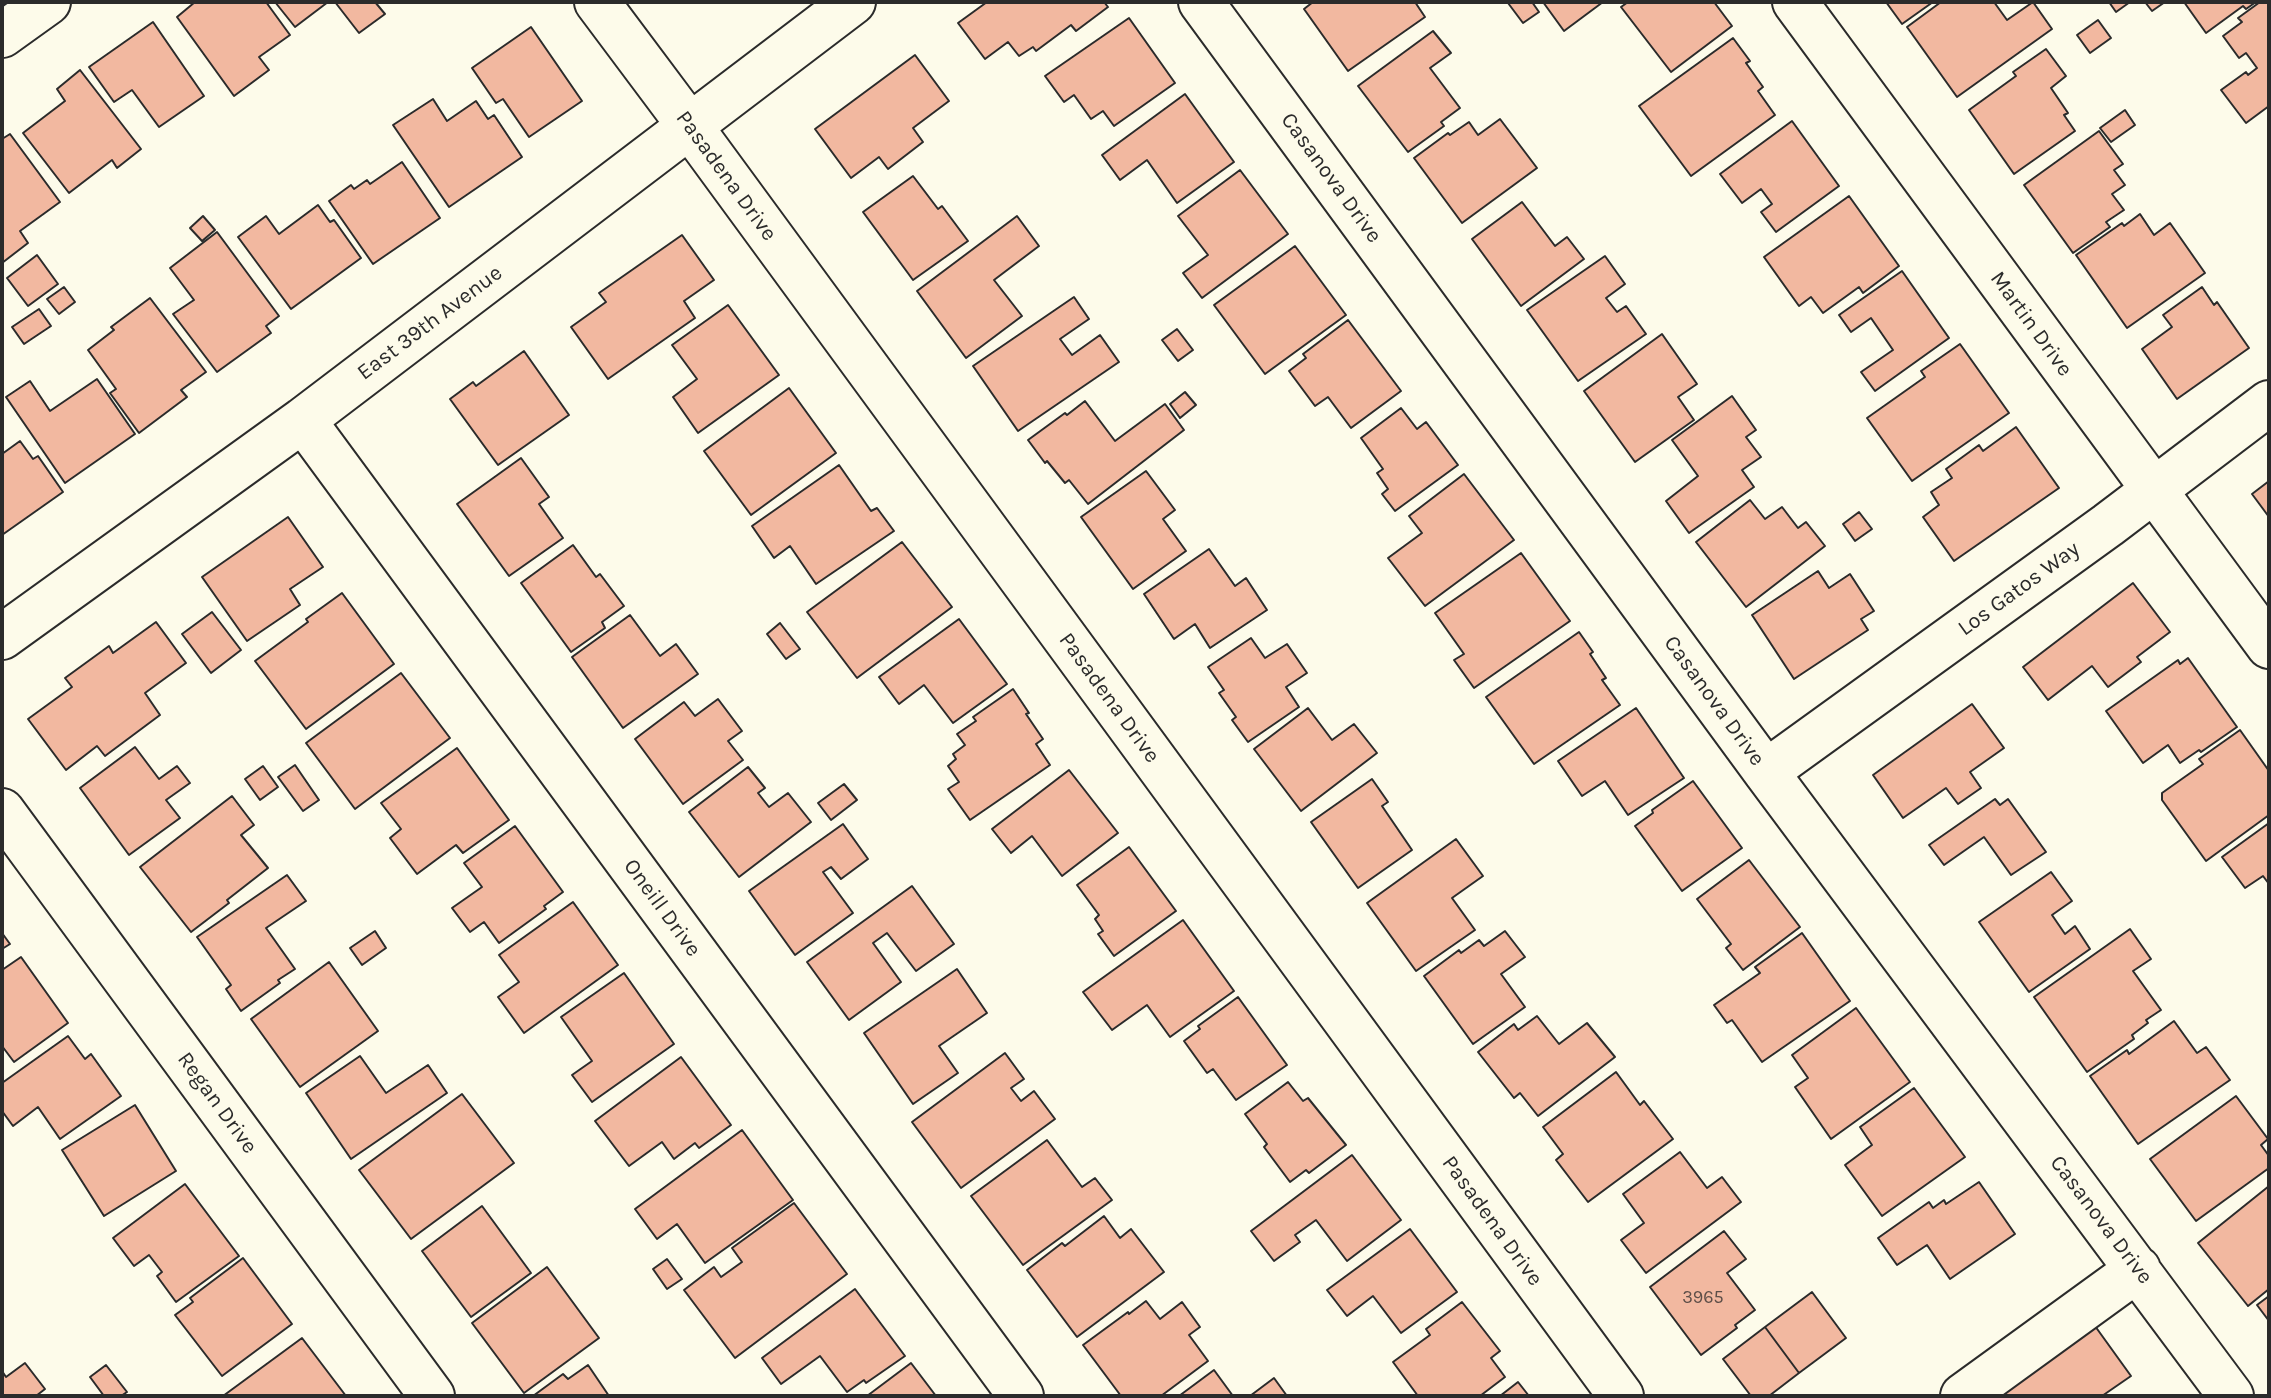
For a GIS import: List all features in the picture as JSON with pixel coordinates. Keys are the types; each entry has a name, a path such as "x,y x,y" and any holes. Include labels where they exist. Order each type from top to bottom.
{"street":[{"path":"2,35 48,2"},
{"name":"Pasadena Drive","path":"597,2 1621,1396"},
{"name":"East 39th Avenue","path":"2,637 303,420 853,2"},
{"name":"Casanova Drive","path":"1201,2 1766,772 2231,1396"},
{"name":"Martin Drive","path":"1795,2 2269,646"},
{"name":"Los Gatos Way","path":"1766,772 2108,525 2269,403"},
{"name":"Oneill Drive","path":"303,420 1021,1396"},
{"name":"Regan Drive","path":"2,811 432,1396"},
{"path":"1963,1396 2138,1269"}],"building":[{"path":"195,2 266,2 290,35 259,57 269,70 234,96 177,17"},
{"path":"275,2 328,2 295,27"},
{"path":"335,2 375,2 385,14 359,33"},
{"path":"987,2 1104,2 1108,7 1076,31 1071,25 1036,51 1033,47 1019,56 1008,42 985,59 958,23"},
{"path":"1313,2 1415,2 1425,17 1348,71 1304,9"},
{"path":"1509,2 1532,2 1539,12 1523,23"},
{"path":"1543,2 1603,2 1564,31"},
{"path":"1628,2 1714,2 1732,26 1671,72 1621,7"},
{"path":"1886,2 1933,2 1902,24"},
{"path":"1941,2 1994,2 2007,20 2033,2 2052,29 1957,97 1907,27"},
{"path":"2109,2 2130,2 2116,12"},
{"path":"2145,2 2165,2 2152,11"},
{"path":"2184,2 2256,2 2246,9 2243,6 2206,33"},
{"path":"2260,2 2269,2 2269,106 2246,123 2221,90 2257,68 2246,53 2239,58 2223,36 2242,22 2238,18"},
{"path":"1129,18 1175,83 1114,126 1103,111 1091,119 1074,95 1064,102 1045,76"},
{"path":"2098,20 2111,38 2090,53 2077,35"},
{"path":"153,22 204,96 159,127 132,90 114,102 89,67"},
{"path":"531,27 582,101 529,137 503,99 496,103 472,68"},
{"path":"1433,31 1451,53 1430,68 1460,108 1441,122 1444,126 1408,152 1358,86"},
{"path":"1733,38 1750,61 1746,63 1763,87 1758,91 1775,115 1691,176 1639,106"},
{"path":"2046,49 2066,76 2051,88 2068,113 2064,115 2075,131 2014,174 1969,110 2016,76 2013,72"},
{"path":"915,55 949,101 913,128 923,142 888,169 879,157 851,178 815,129"},
{"path":"80,70 141,149 117,168 112,160 69,193 23,133 65,101 57,89"},
{"path":"1185,94 1234,162 1177,203 1147,160 1120,180 1102,155"},
{"path":"433,99 447,121 476,101 488,119 494,115 522,157 449,207 393,125"},
{"path":"2125,110 2135,125 2111,142 2100,128"},
{"path":"1500,119 1537,168 1462,223 1414,158 1469,122 1478,135"},
{"path":"1792,121 1839,186 1776,232 1761,212 1772,204 1761,189 1742,203 1720,174"},
{"path":"2099,131 2123,164 2114,170 2125,185 2112,194 2124,210 2106,222 2110,227 2073,253 2024,185"},
{"path":"10,134 60,202 20,231 28,243 2,263 2,139"},
{"path":"402,162 440,218 373,264 329,201 351,185 354,189 367,180 370,184"},
{"path":"1240,170 1288,234 1202,298 1183,273 1208,255 1178,216"},
{"path":"913,176 938,209 942,206 968,241 913,280 863,212"},
{"path":"1849,196 1899,266 1863,293 1859,287 1823,313 1811,297 1799,306 1764,257"},
{"path":"1522,202 1555,246 1567,237 1584,259 1521,306 1472,239"},
{"path":"318,205 330,222 334,220 361,258 291,309 238,237 266,216 279,234"},
{"path":"2140,214 2154,235 2170,223 2205,273 2127,328 2076,255"},
{"path":"203,216 215,230 202,241 190,228"},
{"path":"1017,216 1039,246 994,280 1022,316 966,358 917,291"},
{"path":"217,232 279,316 266,326 271,333 217,372 173,314 194,300 170,268"},
{"path":"682,235 714,280 684,301 695,318 608,379 571,327 606,302 599,293"},
{"path":"1295,246 1346,315 1265,374 1214,305"},
{"path":"37,255 58,284 28,306 7,278"},
{"path":"1605,256 1625,284 1606,298 1617,312 1626,306 1646,334 1578,381 1527,310"},
{"path":"1902,271 1949,338 1875,391 1861,372 1893,350 1871,318 1851,332 1839,315"},
{"path":"64,287 75,302 59,314 47,299"},
{"path":"2202,287 2214,305 2217,302 2249,348 2177,399 2142,349 2172,327 2163,315"},
{"path":"1074,297 1089,319 1060,339 1072,355 1100,335 1119,362 1018,431 973,366"},
{"path":"150,298 206,372 181,390 187,397 139,433 110,393 116,389 88,350 114,330 111,327"},
{"path":"728,305 779,375 698,433 673,397 697,379 672,345"},
{"path":"39,309 51,326 24,344 12,327"},
{"path":"1348,320 1401,391 1351,428 1328,397 1315,406 1289,371 1306,358 1303,354"},
{"path":"1177,329 1193,350 1178,361 1162,340"},
{"path":"1662,334 1697,384 1678,397 1694,420 1635,462 1584,391"},
{"path":"1960,344 2009,413 1912,481 1867,418 1925,377 1921,371"},
{"path":"524,351 569,415 498,465 450,399 473,382 476,386"},
{"path":"97,379 135,434 65,483 6,397 30,381 50,411"},
{"path":"789,388 836,453 751,515 704,451"},
{"path":"1185,392 1196,405 1180,418 1170,404"},
{"path":"1732,396 1756,430 1746,437 1761,457 1742,470 1754,487 1689,533 1666,501 1698,476 1672,440"},
{"path":"1085,401 1115,441 1165,404 1184,430 1088,504 1069,480 1065,483 1047,461 1045,463 1028,440"},
{"path":"1401,408 1417,429 1426,422 1458,465 1395,511 1382,494 1388,489 1377,473 1383,469 1361,438"},
{"path":"2016,427 2059,488 1954,561 1923,517 1939,505 1931,492 1952,478 1946,469 1979,445 1983,451"},
{"path":"20,441 33,459 38,456 63,492 2,535 2,454"},
{"path":"521,458 549,497 539,504 563,538 509,576 457,504"},
{"path":"839,465 871,511 877,508 894,531 816,584 790,546 774,558 752,526"},
{"path":"1146,471 1175,510 1163,519 1186,551 1133,589 1081,517"},
{"path":"1464,474 1514,540 1425,606 1388,558 1422,533 1409,516"},
{"path":"2269,481 2269,517 2252,494"},
{"path":"1750,500 1765,519 1782,507 1798,528 1806,522 1825,546 1746,607 1696,542"},
{"path":"1859,512 1872,529 1855,541 1843,524"},
{"path":"288,517 323,567 290,589 300,605 247,641 202,577"},
{"path":"902,542 952,607 857,678 807,612"},
{"path":"573,545 596,577 600,574 624,606 602,622 605,628 571,652 521,583"},
{"path":"1209,549 1235,586 1246,578 1267,610 1210,648 1195,624 1174,639 1144,594"},
{"path":"1521,553 1570,621 1474,688 1454,660 1464,654 1435,613"},
{"path":"1818,571 1829,588 1850,574 1874,611 1861,619 1868,630 1794,679 1752,615"},
{"path":"2133,583 2170,632 2137,657 2141,662 2108,687 2092,666 2048,700 2023,667"},
{"path":"342,593 394,664 306,729 255,661"},
{"path":"212,612 241,650 211,673 182,634"},
{"path":"630,615 660,656 676,644 698,674 623,728 572,657"},
{"path":"959,619 1007,684 953,723 924,685 899,704 879,677"},
{"path":"156,622 186,663 145,693 160,715 105,756 97,746 66,770 28,719 72,687 65,678 109,646 113,653"},
{"path":"780,623 800,649 786,659 767,634"},
{"path":"1579,632 1606,678 1602,680 1620,705 1534,764 1486,697"},
{"path":"1251,638 1265,658 1287,644 1307,673 1286,687 1299,707 1248,742 1232,720 1236,717 1219,693 1224,690 1208,667"},
{"path":"2188,658 2237,727 2180,763 2168,745 2143,763 2106,711 2178,660 2180,664"},
{"path":"401,673 450,738 355,809 306,743"},
{"path":"1013,689 1043,739 1036,744 1050,765 970,820 948,789 959,782 948,766 956,759 953,754 965,745 957,734 976,721 973,717"},
{"path":"718,699 742,731 728,741 743,760 683,804 635,739 684,702 695,716"},
{"path":"1972,704 2004,748 1970,772 1981,788 1958,804 1946,788 1903,818 1873,775"},
{"path":"1308,708 1332,740 1354,724 1377,753 1301,811 1254,749"},
{"path":"1636,708 1684,778 1628,815 1605,781 1582,796 1558,761"},
{"path":"2240,730 2269,771 2269,815 2206,861 2162,800 2162,793 2203,764 2199,759"},
{"path":"135,747 159,779 177,766 190,783 166,800 180,818 129,855 80,788"},
{"path":"457,748 509,820 463,853 456,845 417,874 390,838 401,829 381,803"},
{"path":"295,765 319,800 303,811 278,777"},
{"path":"263,766 278,787 260,800 245,779"},
{"path":"748,767 765,788 758,793 769,807 788,793 811,822 739,877 689,812"},
{"path":"1069,770 1118,833 1062,876 1032,836 1011,853 992,829"},
{"path":"1372,779 1388,802 1382,806 1412,850 1358,888 1311,822"},
{"path":"1693,781 1742,848 1682,891 1635,826"},
{"path":"844,784 857,800 831,820 818,803"},
{"path":"232,796 254,825 241,835 268,868 191,932 140,867"},
{"path":"1995,799 2000,805 2008,799 2046,852 2011,875 1984,837 1944,865 1929,845"},
{"path":"2269,823 2269,884 2263,876 2245,888 2222,857"},
{"path":"843,824 868,859 841,879 831,867 823,872 853,913 795,955 749,891"},
{"path":"515,826 563,892 544,906 546,909 499,943 484,922 470,932 452,908 482,887 464,863"},
{"path":"1456,839 1483,876 1452,898 1475,930 1416,971 1367,903"},
{"path":"1129,847 1176,911 1114,956 1098,934 1103,931 1095,919 1099,915 1077,885"},
{"path":"1749,860 1800,927 1743,970 1726,948 1731,944 1697,899"},
{"path":"2051,872 2072,901 2052,915 2065,934 2075,926 2090,949 2029,992 1979,922"},
{"path":"287,875 306,901 266,928 295,969 241,1011 226,989 231,985 197,937"},
{"path":"912,886 954,944 916,971 887,933 873,943 901,982 849,1020 807,962"},
{"path":"573,902 618,965 524,1033 498,997 519,982 499,955"},
{"path":"1183,920 1234,991 1170,1037 1147,1005 1112,1030 1083,992"},
{"path":"2130,929 2151,959 2133,971 2161,1010 2132,1035 2134,1039 2087,1072 2034,997"},
{"path":"375,931 386,948 362,965 350,948"},
{"path":"1505,931 1525,957 1501,974 1525,1007 1473,1044 1424,976 1459,950 1461,953 1479,940 1484,946"},
{"path":"2,933 10,944 2,949"},
{"path":"1802,933 1850,1001 1762,1062 1732,1020 1727,1023 1714,1005 1760,973 1755,967"},
{"path":"21,957 68,1023 14,1062 2,1046 2,970"},
{"path":"329,962 378,1031 300,1087 251,1019"},
{"path":"957,969 987,1013 939,1046 958,1073 913,1104 864,1033"},
{"path":"624,973 674,1044 592,1102 572,1075 592,1061 561,1017"},
{"path":"1238,997 1287,1065 1236,1100 1213,1069 1207,1073 1184,1041 1200,1029 1198,1026"},
{"path":"1856,1008 1910,1082 1831,1139 1795,1087 1808,1078 1792,1055"},
{"path":"1537,1016 1559,1044 1587,1023 1615,1057 1538,1116 1520,1093 1514,1098 1478,1052 1514,1024 1518,1030"},
{"path":"2174,1021 2197,1053 2206,1047 2230,1080 2138,1144 2090,1076 2127,1050 2129,1054"},
{"path":"68,1036 85,1059 91,1054 121,1096 60,1139 38,1107 13,1126 2,1111 2,1083"},
{"path":"1005,1053 1024,1079 1011,1088 1021,1101 1034,1091 1055,1119 961,1188 912,1122"},
{"path":"360,1056 386,1093 428,1065 447,1093 351,1159 306,1093"},
{"path":"681,1057 731,1125 699,1148 695,1143 674,1159 662,1142 629,1166 595,1121"},
{"path":"1616,1072 1640,1105 1644,1101 1673,1139 1588,1202 1556,1160 1563,1154 1543,1127"},
{"path":"1288,1082 1303,1101 1308,1098 1346,1145 1309,1173 1306,1170 1290,1182 1245,1114"},
{"path":"1914,1088 1965,1157 1882,1216 1845,1165 1872,1145 1860,1127"},
{"path":"462,1094 514,1163 411,1239 359,1170"},
{"path":"2236,1096 2268,1139 2261,1145 2269,1156 2269,1168 2196,1221 2150,1159"},
{"path":"135,1105 176,1171 104,1216 62,1150"},
{"path":"742,1130 793,1200 705,1263 677,1224 657,1239 635,1209"},
{"path":"1047,1140 1082,1187 1095,1178 1112,1200 1023,1265 971,1196"},
{"path":"1680,1152 1707,1188 1722,1177 1741,1202 1646,1273 1621,1240 1644,1223 1623,1194"},
{"path":"1352,1155 1401,1220 1347,1261 1316,1220 1295,1235 1300,1242 1274,1261 1251,1231"},
{"path":"1979,1182 2015,1234 1950,1279 1927,1245 1897,1265 1878,1238 1929,1202 1933,1208 1944,1200 1946,1204"},
{"path":"185,1184 239,1256 176,1302 157,1276 162,1272 149,1255 134,1266 113,1238"},
{"path":"2269,1186 2269,1289 2248,1306 2198,1243"},
{"path":"794,1203 847,1274 735,1358 684,1290 714,1267 721,1277 742,1262 732,1248"},
{"path":"482,1206 531,1273 471,1317 422,1251"},
{"path":"1104,1216 1120,1238 1131,1229 1164,1272 1077,1337 1027,1270"},
{"path":"1410,1229 1457,1292 1401,1333 1373,1296 1347,1316 1327,1290"},
{"path":"1724,1231 1746,1259 1727,1273 1755,1310 1701,1355 1650,1287"},
{"path":"243,1258 292,1324 222,1376 175,1315 193,1302 190,1298"},
{"path":"667,1259 682,1279 667,1289 653,1269"},
{"path":"547,1267 599,1338 524,1393 472,1323"},
{"path":"855,1289 905,1356 847,1392 820,1356 781,1384 762,1358"},
{"path":"1812,1292 1846,1338 1799,1373 1765,1327"},
{"path":"2269,1296 2269,1321 2257,1305"},
{"path":"1146,1301 1160,1319 1182,1302 1200,1327 1189,1335 1208,1361 1161,1396 1121,1396 1083,1345"},
{"path":"1462,1302 1500,1351 1491,1358 1505,1377 1480,1396 1418,1396 1393,1362 1430,1335 1426,1329"},
{"path":"2095,1326 2131,1376 2102,1396 2005,1396 2002,1392"},
{"path":"1765,1327 1799,1373 1769,1396 1751,1396 1723,1359"},
{"path":"302,1338 346,1396 223,1396"},
{"path":"25,1363 45,1389 36,1396 2,1396 2,1371 6,1377"},
{"path":"911,1363 936,1396 867,1396"},
{"path":"106,1365 127,1392 121,1396 104,1396 90,1377"},
{"path":"588,1365 609,1396 533,1396 563,1374 568,1379"},
{"path":"1214,1370 1233,1396 1179,1396"},
{"path":"1274,1378 1287,1396 1250,1396"},
{"path":"1518,1382 1529,1396 1500,1396"}]}
